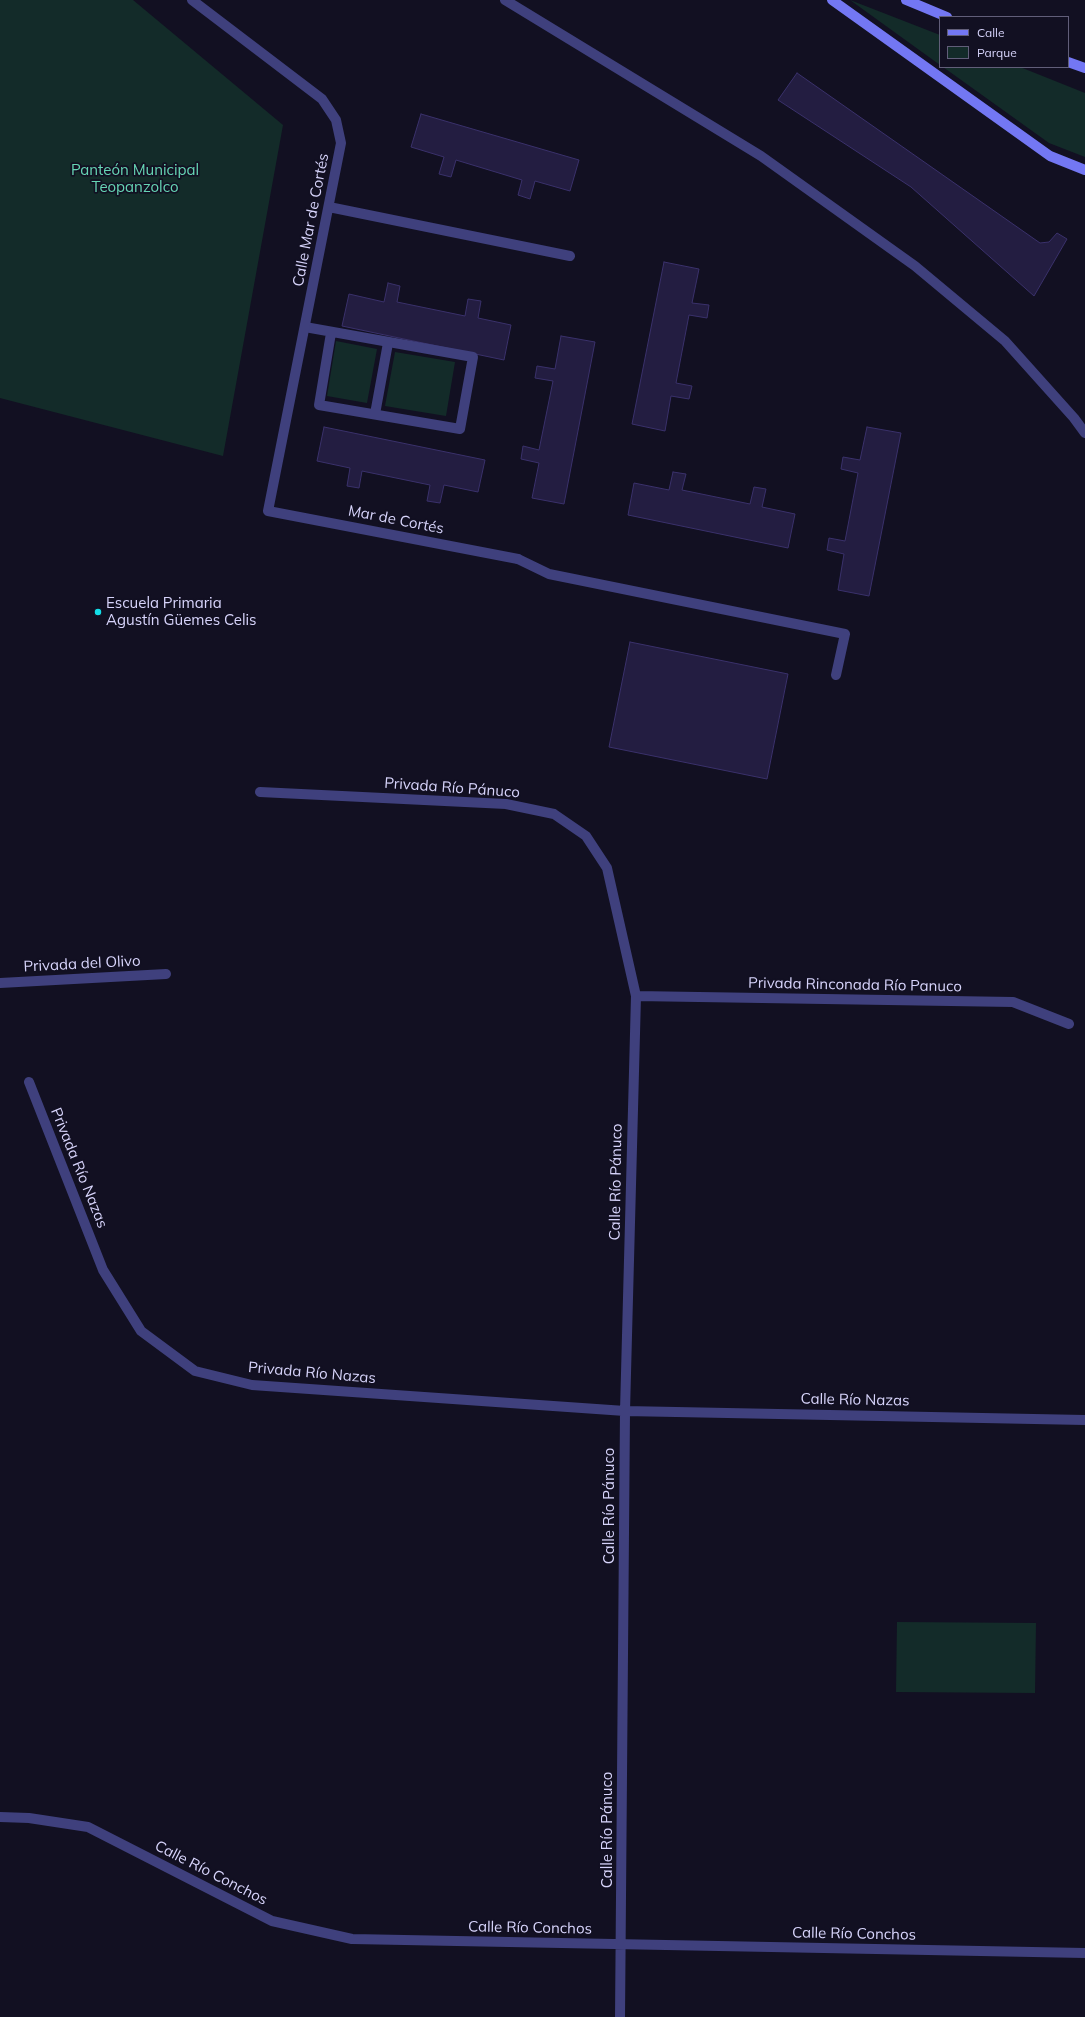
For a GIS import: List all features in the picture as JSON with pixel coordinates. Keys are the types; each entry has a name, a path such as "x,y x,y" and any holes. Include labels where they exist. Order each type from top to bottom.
{"main road":[{"path":"832,0 1050,156 1085,170"},
{"path":"906,0 945,16"},
{"path":"1069,62 1085,68"}],"street":[{"name":"Calle Mar de Cortés","path":"192,0 322,99 336,120 341,143 268,511"},
{"path":"504,0 761,156 915,266 1005,341 1074,418 1085,433"},
{"path":"329,208 570,256"},
{"path":"305,327 331,333 473,357 460,429 319,405 331,333"},
{"path":"375,414 388,343"},
{"name":"Mar de Cortés","path":"268,511 518,559 549,574 845,634 836,675"},
{"name":"Privada Río Pánuco","path":"260,792 506,804 554,814 586,836 607,868 636,996"},
{"name":"Privada del Olivo","path":"0,983 166,974"},
{"name":"Privada Rinconada Río Panuco","path":"636,996 1013,1002 1069,1024"},
{"name":"Calle Río Pánuco","path":"620,2017 625,1411 636,996"},
{"name":"Privada Río Nazas","path":"29,1082 104,1270 141,1331 195,1371 252,1385 625,1411"},
{"name":"Calle Río Nazas","path":"625,1411 1085,1420"},
{"name":"Calle Río Conchos","path":"0,1817 29,1818 88,1827 272,1921 352,1939 1085,1953"}],"green space":[{"name":"Panteón Municipal Teopanzolco","path":"0,0 133,0 283,125 223,456 0,398"},
{"path":"850,0 939,35 939,64"},
{"path":"944,68 1022,68 1085,93 1085,157 1049,143"},
{"path":"336,341 377,349 367,403 327,396"},
{"path":"395,352 455,362 446,416 385,406"},
{"path":"897,1622 1036,1623 1035,1693 896,1692"}],"building":[{"path":"797,73 1040,243 1049,242 1057,233 1067,239 1034,296 911,187 778,100"},
{"path":"421,114 579,160 570,191 535,181 530,199 518,195 522,180 456,160 451,177 439,174 444,157 411,147"},
{"path":"664,262 699,269 692,303 709,305 707,318 689,315 676,383 692,386 689,399 671,396 665,431 632,424"},
{"path":"388,283 400,286 397,302 465,316 468,299 481,301 478,318 511,325 504,360 342,326 349,294 384,302"},
{"path":"561,336 595,342 564,504 532,498 539,463 521,459 523,446 539,450 553,381 535,378 537,366 555,369"},
{"path":"324,427 485,460 478,492 444,485 440,503 427,501 430,485 362,471 359,488 347,486 350,468 317,461"},
{"path":"867,427 901,433 869,596 838,590 844,554 827,550 829,538 845,541 858,473 841,469 843,457 860,460"},
{"path":"673,472 686,474 682,490 750,504 754,487 766,489 762,507 795,514 788,548 628,515 634,483 669,490"},
{"path":"630,642 788,674 767,779 609,747"}],"place":[{"name":"Escuela Primaria Agustín Güemes Celis","path":"98,612"}]}
